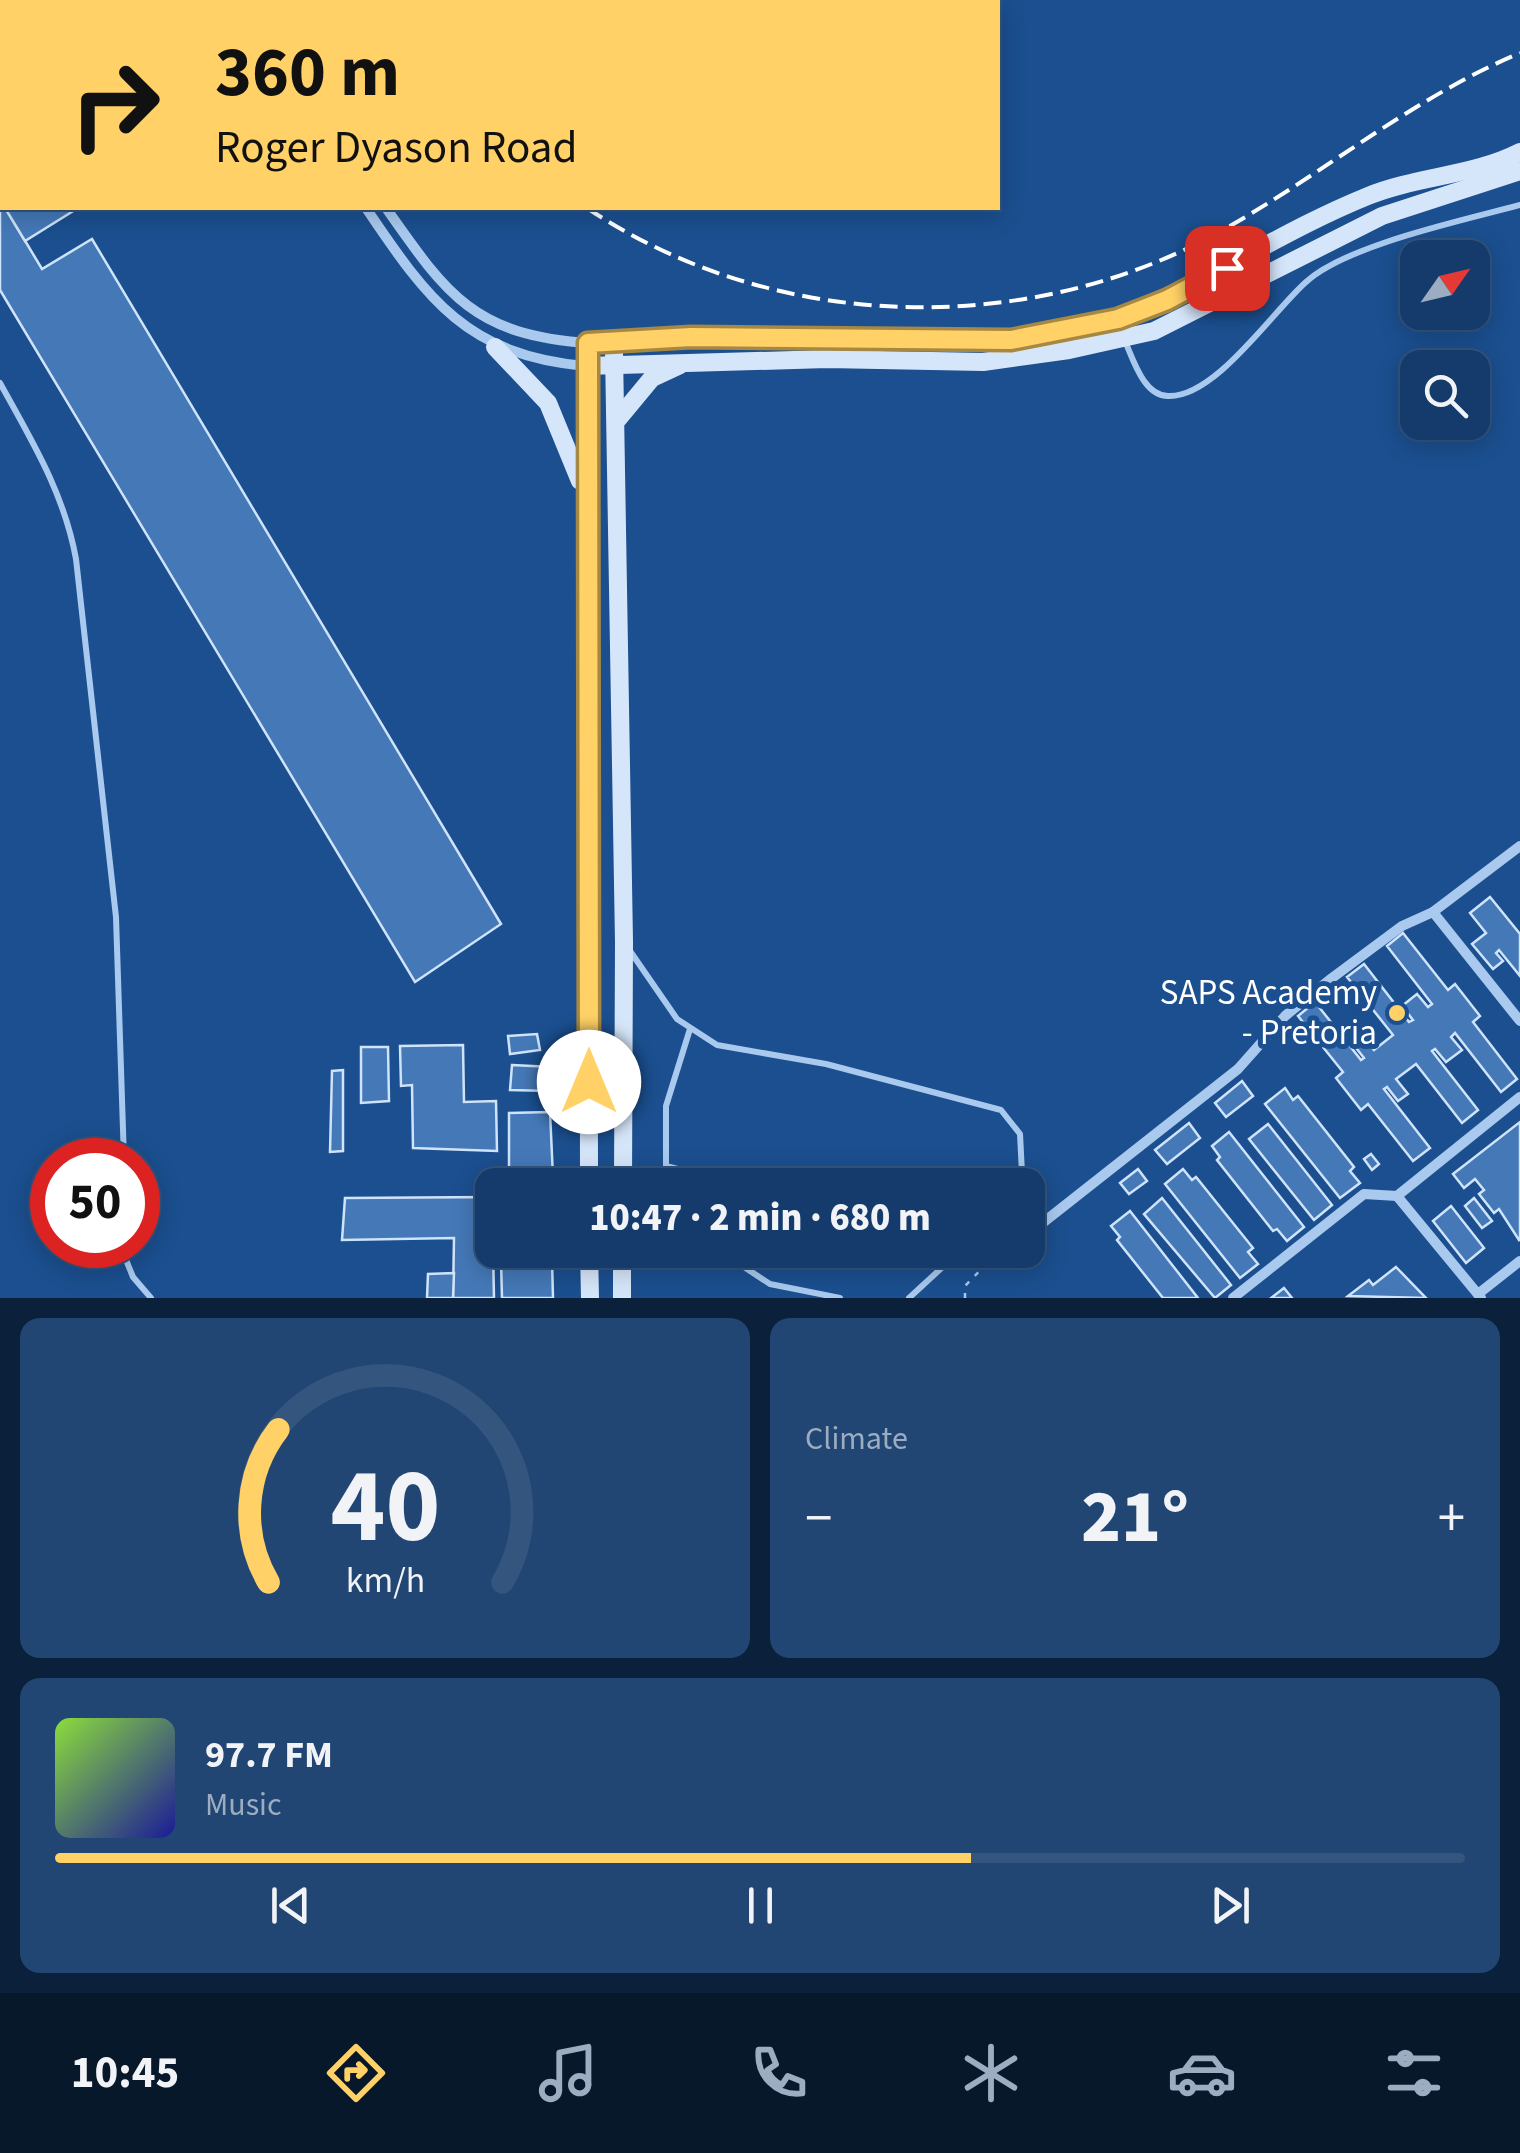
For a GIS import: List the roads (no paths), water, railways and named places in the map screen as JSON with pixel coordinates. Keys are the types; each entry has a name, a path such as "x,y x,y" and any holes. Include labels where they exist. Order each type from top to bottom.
{"main road":[{"path":"584,366 614,362 983,362 1120,328 1342,207 1391,187 1491,165 1520,152"},
{"path":"589,1168 584,366 588,343 691,337 1011,340 1120,328 1154,330 1382,216 1520,172"},
{"path":"614,342 624,942 622,1168"},
{"path":"495,346 548,403 586,496"},
{"path":"618,419 652,378 690,362"},
{"path":"589,1268 590,1298"},
{"path":"622,1268 622,1298"}],"street":[{"path":"367,210 431,299 466,330 495,346 530,358 584,366"},
{"path":"387,210 437,278 474,312 528,337 588,343"},
{"path":"1045,1221 1238,1069 1285,1016 1332,978 1402,926 1433,912 1520,846"},
{"path":"1433,912 1520,1021"},
{"path":"1233,1298 1364,1194 1397,1196 1520,1097"},
{"path":"1397,1196 1479,1296 1520,1261"}],"lane":[{"path":"1120,328 1146,386 1162,397 1177,396 1202,384 1229,363 1310,278 1339,260 1520,205"},
{"path":"0,384 53,478 69,521 76,559 116,916 123,1138"},
{"path":"624,942 677,1019 718,1045 826,1064 1001,1110 1020,1134 1022,1168"},
{"path":"674,1168 666,1166 666,1106 690,1029"},
{"path":"129,1268 151,1298"},
{"path":"746,1268 770,1284 840,1298"},
{"path":"909,1298 942,1268"}],"railway":[{"path":"591,210 659,249 737,279 817,299 900,307 983,304 1066,291 1145,266 1221,231 1405,114 1520,53"}],"place":[{"name":"SAPS Academy - Pretoria","path":"1397,1013"}]}
